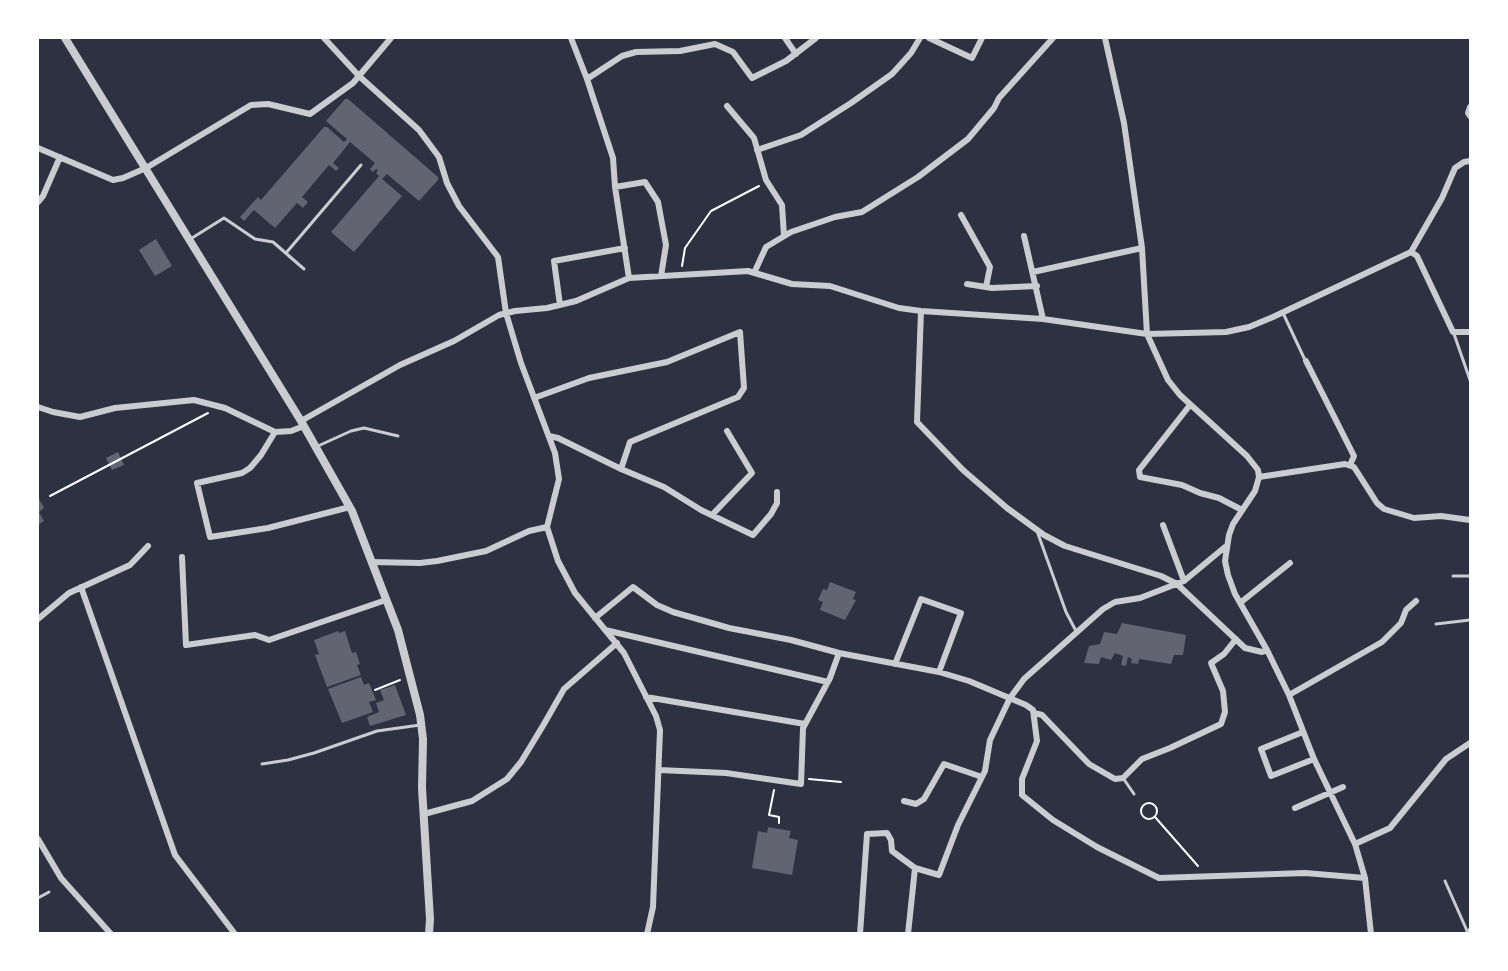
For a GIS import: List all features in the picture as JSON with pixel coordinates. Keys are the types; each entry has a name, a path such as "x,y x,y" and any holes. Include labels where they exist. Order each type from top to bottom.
{"street":[{"path":"65,38 303,423 350,507 398,630 422,725 429,933"},
{"path":"324,38 359,76 419,130 439,157 447,183 459,206 498,257 506,313 521,363 555,453 559,479 547,527 562,569 575,593 617,644 646,697 660,730 653,907 647,933"},
{"path":"38,148 113,180 146,168 251,105 268,104 310,114 353,83 391,38"},
{"path":"571,38 613,158 615,187 629,279"},
{"path":"707,38 710,45"},
{"path":"785,38 796,54"},
{"path":"587,79 622,56 636,52 680,51 715,44 733,52 752,78 786,62 816,38"},
{"path":"757,150 801,135 851,103 892,74 911,53 920,38"},
{"path":"929,38 972,58 982,38"},
{"path":"755,272 766,247 784,236 835,217 862,212 918,177 968,139 994,108 999,98 1053,38"},
{"path":"1106,38 1124,123 1143,248 1147,334 1168,380 1190,405 1254,463 1259,477 1255,491 1233,524 1225,547 1227,575 1289,695 1314,759 1355,844 1365,878 1371,933"},
{"path":"728,106 754,138 767,182 782,205 784,236"},
{"path":"1470,107 1468,112 1470,116"},
{"path":"38,202 43,196 60,157"},
{"path":"38,407 80,417 115,408 194,400 225,408 275,432 291,431 400,365 454,341 499,315 576,301 629,279 681,274 755,272 792,284 830,286 899,308 921,311 1043,319 1147,334 1226,332 1249,327 1283,313 1412,252 1442,198 1455,168 1470,160"},
{"path":"615,187 645,182 658,202 666,245 661,276"},
{"path":"961,215 990,267 986,287"},
{"path":"1024,236 1043,319"},
{"path":"560,305 554,261 625,248"},
{"path":"1033,272 1143,248"},
{"path":"1412,252 1418,256 1453,332 1470,332"},
{"path":"967,284 986,287 1036,286"},
{"path":"921,311 917,422 963,470 1036,530 1065,546 1161,576 1177,584 1245,648 1263,652 1267,650"},
{"path":"534,398 589,378 667,362 740,332 744,388 738,397 630,442 621,469"},
{"path":"1306,361 1354,456 1350,465"},
{"path":"1190,405 1138,470 1140,477 1182,486 1219,498 1242,510"},
{"path":"712,515 752,474 728,431"},
{"path":"275,432 250,468 242,473 197,483 210,537 268,528 350,507"},
{"path":"549,436 558,438 664,487 712,515 753,535 771,514 777,503 777,492"},
{"path":"1259,477 1350,465 1354,466 1377,503 1384,509 1414,518 1441,516 1470,520"},
{"path":"1163,525 1184,581"},
{"path":"371,562 437,561 486,550 530,531 547,527"},
{"path":"38,619 69,593 130,565 148,546"},
{"path":"860,933 867,834 887,833 891,840 892,851 915,868 939,875 958,825 982,777 990,740 1010,698 1024,679 1103,609 1115,602 1140,598 1184,581 1225,547"},
{"path":"182,557 186,645 255,635 270,640 386,600"},
{"path":"1240,603 1290,563"},
{"path":"81,587 175,855 235,933"},
{"path":"595,618 633,587 673,612 729,628 791,640 839,653 939,672 969,681 1010,698 1033,710 1034,713 1037,741 1022,779 1022,795 1053,820 1097,847 1159,878 1305,873 1365,878"},
{"path":"895,664 921,599 960,613 939,672"},
{"path":"1289,695 1382,642 1401,623 1406,610 1416,601"},
{"path":"604,630 828,682"},
{"path":"1034,713 1042,715 1089,764 1115,779 1123,778 1142,759 1221,724 1225,712 1223,691 1211,663 1224,654 1236,639"},
{"path":"424,814 472,801 507,779 521,762 564,689 617,644"},
{"path":"659,770 726,773 801,784 803,728 828,682 839,653"},
{"path":"646,697 805,724"},
{"path":"1303,732 1261,749 1271,776 1314,759"},
{"path":"1355,844 1390,828 1446,759 1470,743"},
{"path":"903,801 916,804 924,799 944,764 982,777"},
{"path":"1294,808 1343,787"},
{"path":"38,839 61,878 111,933"},
{"path":"908,933 915,868"}],"lane":[{"path":"286,253 361,165"},
{"path":"190,239 224,218 255,239 273,242 304,269"},
{"path":"1283,313 1306,361"},
{"path":"1453,332 1470,380"},
{"path":"317,447 351,431 364,428 398,436"},
{"path":"1036,530 1066,612 1077,633"},
{"path":"1453,576 1470,576"},
{"path":"1436,624 1470,620"},
{"path":"262,764 314,753 377,730 422,725"},
{"path":"1123,778 1134,794"},
{"path":"1445,880 1468,933"},
{"path":"38,898 49,892"}],"path":[{"path":"681,274 685,249 711,211 767,182"},
{"path":"50,496 214,410"},
{"path":"375,690 403,679"},
{"path":"809,778 841,782"},
{"path":"775,785 769,815 780,817 779,823"},
{"path":"1148,803 1155,805 1157,813 1155,817 1150,819 1143,816 1141,811 1143,806 1148,803"},
{"path":"1155,817 1203,873"}],"building":[{"path":"345,99 348,99 438,177 438,180 419,201 387,174 382,179 402,196 354,252 331,232 379,176 376,173 378,170 373,172 370,169 375,163 350,142 333,163 339,168 336,171 329,165 302,197 308,202 303,208 297,203 275,228 254,210 244,221 240,217 258,197 261,200 324,127 344,142 347,139 326,121"},
{"path":"156,239 172,266 155,276 139,250"},
{"path":"118,452 124,465 112,470 106,458"},
{"path":"38,497 44,508 39,512 44,521 38,525"},
{"path":"830,582 856,592 853,599 856,600 845,620 820,610 823,602 818,600 823,589 827,590"},
{"path":"1122,623 1186,635 1183,655 1174,655 1171,664 1139,659 1138,664 1131,663 1132,659 1128,657 1126,666 1121,665 1123,656 1115,653 1111,660 1101,657 1099,664 1084,663 1089,646 1100,644 1104,632 1117,634"},
{"path":"338,631 339,633 345,631 352,653 356,652 361,675 327,687 315,655 319,654 314,640"},
{"path":"361,677 364,685 369,683 376,700 369,702 373,712 342,723 328,689"},
{"path":"395,685 406,715 370,726 367,717 379,712 376,703 384,700 380,690"},
{"path":"768,827 791,831 789,838 798,840 792,875 752,868 758,831 767,833"}]}
